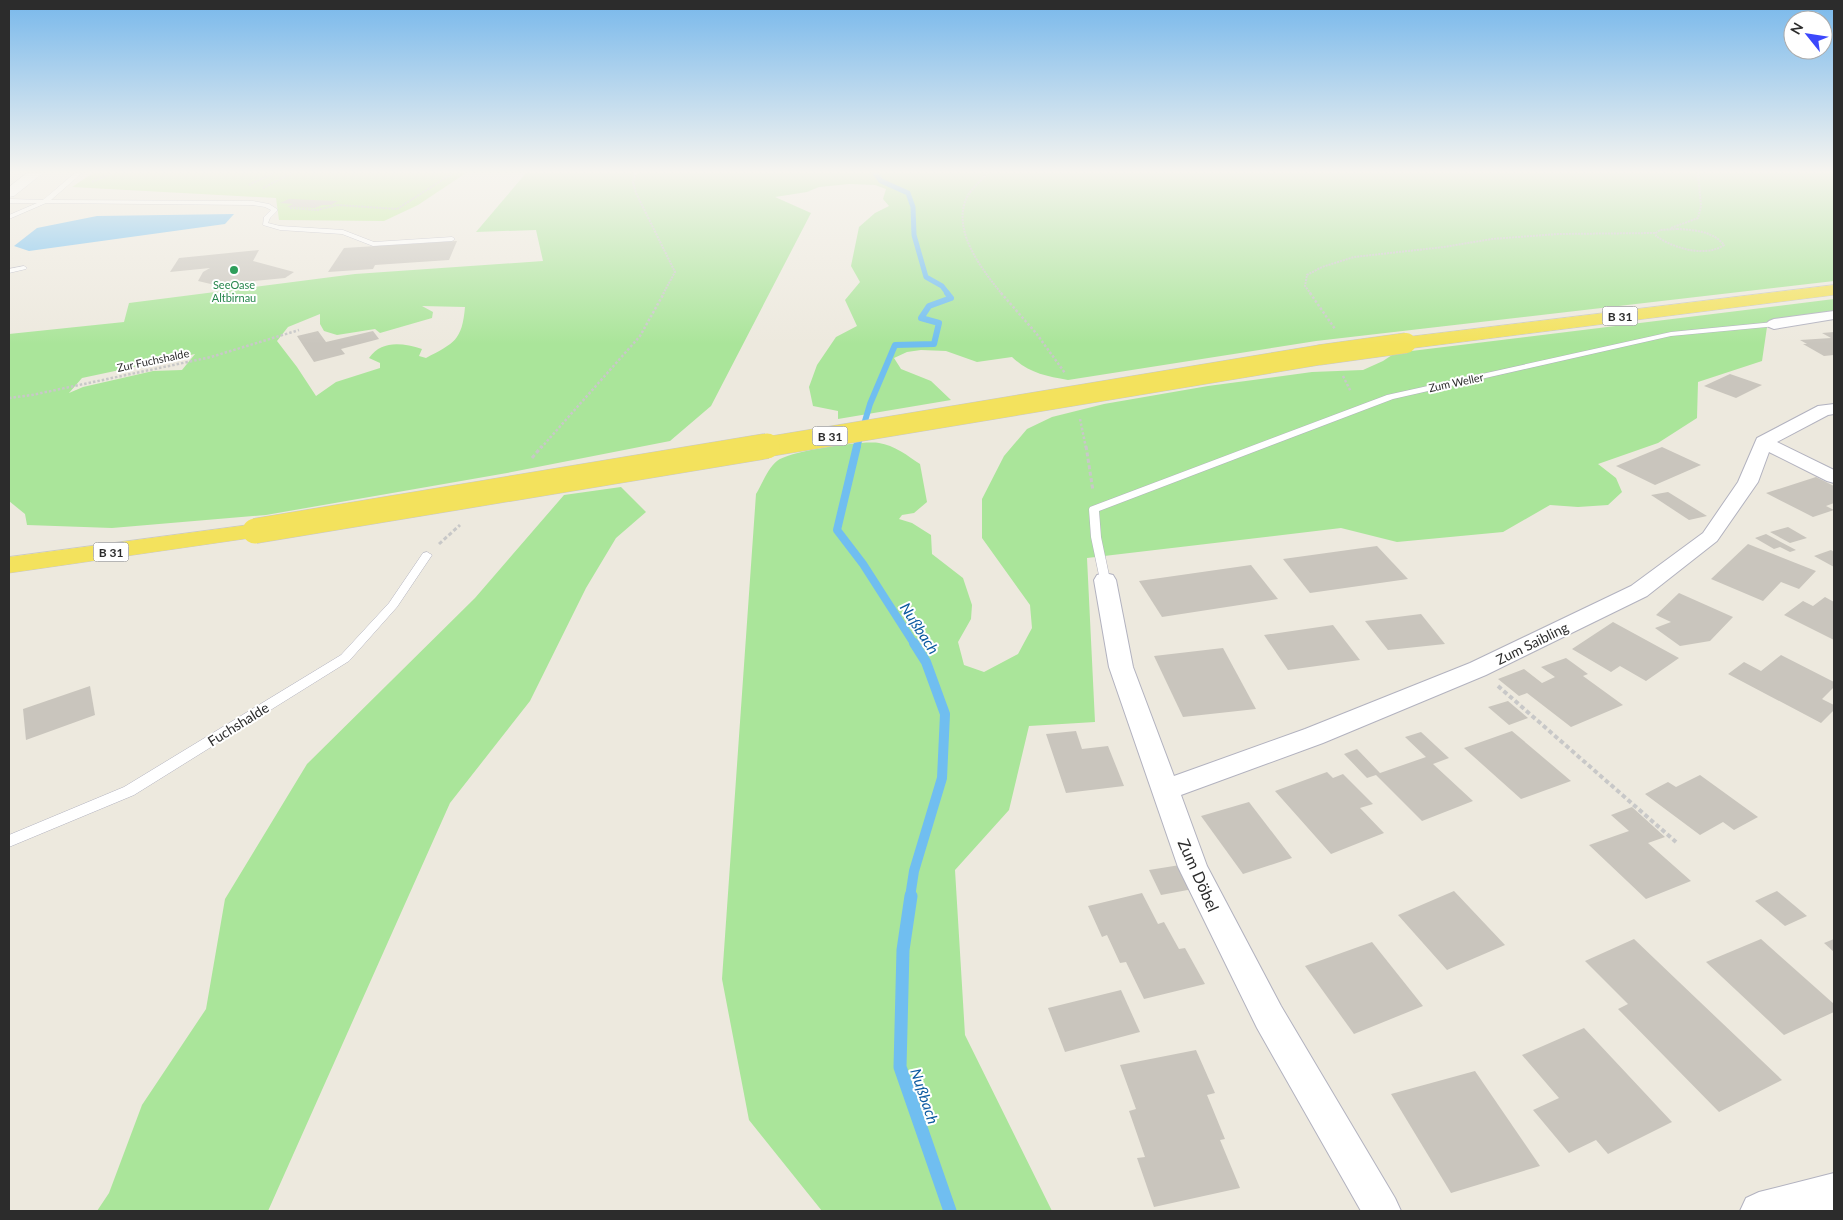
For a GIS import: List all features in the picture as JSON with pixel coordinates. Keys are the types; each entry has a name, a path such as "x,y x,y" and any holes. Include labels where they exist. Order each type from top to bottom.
{"main road":[{"name":"B 31","path":"9,564 255,531 1310,356 1406,342 1834,290"}],"street":[{"name":"Zum Weller","path":"1774,324 1834,315"},
{"path":"1762,442 1824,410 1834,409"},
{"path":"1762,442 1834,477"},
{"name":"Zum Saibling","path":"1164,790 1314,736 1478,669 1639,591 1710,537 1748,482 1762,442"},
{"name":"Zum Döbel","path":"1105,580 1121,668 1193,867 1269,1017 1382,1211"},
{"path":"1759,1211 1834,1192"}],"lane":[{"path":"310,230 343,232 373,244 452,239"},
{"path":"9,270 24,268"},
{"name":"Zum Weller","path":"1094,510 1390,396 1671,334 1774,324"},
{"name":"Zum Döbel","path":"1094,510 1096,537 1105,580"},
{"name":"Fuchshalde","path":"9,841 129,792 345,658 393,605 427,555"}],"path":[{"path":"534,455 640,336 675,272 654,230"},
{"path":"965,230 975,260 1026,321 1066,373 1068,380"},
{"path":"1334,325 1305,286 1307,275 1343,258 1376,252 1438,248 1518,236 1573,233 1656,233 1665,230"},
{"path":"1656,233 1659,239 1686,248 1716,250 1724,245 1717,238 1687,230"},
{"name":"Zur Fuchshalde","path":"9,398 32,396 211,357 299,330"},
{"path":"1342,374 1355,401 1361,408"},
{"path":"1078,413 1092,476 1094,510"},
{"path":"1478,669 1676,842"}],"green space":[{"path":"478,230 802,230 711,406 670,441 507,473 266,515 112,528 27,525 25,514 9,501 9,334 124,322 129,303 355,274 543,261 536,230 476,232","holes":["422,306 465,307 462,327 455,340 450,344 426,358 419,356 422,349 407,345 393,344 380,348 369,358 380,363 380,368 336,382 316,396 277,341 288,327 320,314 320,324 324,331 337,335 375,329 380,333 432,318 433,312","195,354 182,370 153,371 83,387 69,393 82,378"]},
{"path":"858,230 1834,230 1834,281 1316,341 1068,380 1038,373 1025,367 1012,357 977,362 946,351 921,350 907,352 894,358 901,369 931,381 951,400 838,419 838,411 813,406 809,387 817,365 836,337 857,326 845,300 860,282 851,266"},
{"path":"1834,299 1834,318 1767,327 1762,361 1698,382 1697,418 1658,443 1598,464 1616,478 1622,492 1608,505 1578,507 1550,505 1503,532 1397,542 1341,528 1087,558 1095,722 1029,726 1009,810 955,870 965,1035 1052,1211 822,1211 749,1120 722,979 756,494 768,472 777,461 784,457 810,450 843,445 879,443 901,451 920,464 927,502 914,513 902,515 899,519 912,523 931,535 932,554 963,578 972,605 971,619 958,642 964,665 984,672 1018,654 1032,628 1030,605 982,538 982,499 1004,456 1027,429 1052,417 1104,404 1208,386 1312,372 1363,370 1395,353"},
{"path":"621,487 646,512 616,538 586,588 530,701 450,803 268,1211 97,1211 109,1193 142,1105 206,1009 225,899 307,764 475,598 564,495"}],"water":[{"path":"35,230 182,230 29,251 14,246"}],"building":[{"path":"457,241 449,260 375,265 373,269 328,272 344,248"},
{"path":"259,250 253,261 294,272 285,278 215,285 198,281 203,272 210,268 170,272 179,258"},
{"path":"318,331 326,342 373,331 379,339 341,349 345,354 314,362 297,336"},
{"path":"1834,332 1834,355 1824,356 1803,344 1807,344 1800,340 1831,338 1822,333"},
{"path":"1730,374 1762,385 1736,398 1704,386"},
{"path":"1662,447 1701,465 1655,485 1616,466"},
{"path":"1816,477 1834,486 1834,503 1826,506 1834,510 1813,517 1766,493"},
{"path":"1668,492 1707,516 1689,520 1651,495"},
{"path":"1788,527 1807,538 1790,543 1770,532"},
{"path":"1766,534 1796,550 1790,552 1780,547 1774,549 1755,538"},
{"path":"1748,544 1816,571 1799,589 1781,582 1763,601 1711,579"},
{"path":"1377,546 1408,579 1310,593 1283,559"},
{"path":"1831,550 1834,552 1834,567 1814,556"},
{"path":"1251,565 1278,599 1162,617 1139,581"},
{"path":"1679,593 1733,617 1710,641 1680,646 1655,628 1671,622 1656,615"},
{"path":"1825,597 1834,602 1834,640 1784,615 1803,601 1813,606"},
{"path":"1421,614 1445,644 1388,650 1365,621"},
{"path":"1613,622 1679,658 1646,681 1620,666 1611,672 1572,649"},
{"path":"1333,625 1360,660 1288,670 1264,635"},
{"path":"1223,648 1256,709 1183,717 1154,656"},
{"path":"1781,655 1834,682 1834,687 1822,699 1834,705 1834,710 1821,723 1728,674 1744,662 1761,671"},
{"path":"1566,658 1588,674 1583,676 1623,705 1571,727 1527,693 1519,696 1498,679 1524,669 1542,683 1555,677 1541,667"},
{"path":"90,686 95,715 26,740 23,709"},
{"path":"1508,701 1528,718 1509,725 1488,707"},
{"path":"1076,731 1082,749 1108,746 1124,786 1066,793 1046,734"},
{"path":"1512,731 1571,781 1521,799 1464,748"},
{"path":"1421,732 1449,758 1433,764 1473,801 1422,821 1376,775 1367,778 1344,754 1357,749 1380,773 1426,757 1405,737"},
{"path":"1327,772 1333,778 1343,774 1373,804 1360,808 1384,833 1331,854 1275,791"},
{"path":"1700,775 1758,817 1734,830 1723,822 1700,835 1645,794 1668,782 1676,787"},
{"path":"1249,802 1292,858 1243,874 1201,816"},
{"path":"1632,807 1665,837 1648,843 1691,881 1646,899 1589,845 1629,831 1611,815"},
{"path":"1180,865 1193,889 1161,895 1149,870"},
{"path":"1454,891 1505,945 1447,970 1398,915"},
{"path":"1777,891 1807,916 1785,926 1755,901"},
{"path":"1142,893 1158,924 1164,922 1179,949 1185,948 1205,984 1144,999 1126,962 1120,963 1107,935 1102,937 1088,906"},
{"path":"1634,939 1782,1080 1719,1112 1618,1009 1628,1004 1585,961"},
{"path":"1761,939 1834,1004 1834,1012 1784,1035 1706,962"},
{"path":"1834,939 1834,952 1824,943"},
{"path":"1372,942 1423,1006 1354,1034 1305,966"},
{"path":"1121,990 1140,1032 1065,1052 1048,1008"},
{"path":"1584,1028 1672,1122 1608,1154 1596,1140 1569,1153 1533,1110 1559,1098 1522,1055"},
{"path":"1196,1050 1215,1093 1207,1095 1225,1139 1220,1140 1240,1188 1154,1207 1137,1158 1145,1157 1129,1111 1136,1109 1120,1065"},
{"path":"1475,1071 1540,1166 1451,1193 1391,1094"}],"waterway":[{"name":"Nußbach","path":"914,230 926,277 942,286 948,294"},
{"name":"Nußbach","path":"857,448 870,404 895,345 934,344 939,323 921,318 929,306 951,298 947,293"},
{"name":"Nußbach","path":"857,446 837,530 863,564 915,645"},
{"name":"Nußbach","path":"910,897 914,871 942,778 945,714 926,662 914,643"},
{"name":"Nußbach","path":"911,896 903,950 900,1067 950,1211"}],"place":[{"name":"SeeOase Altbirnau","path":"234,270"}]}
